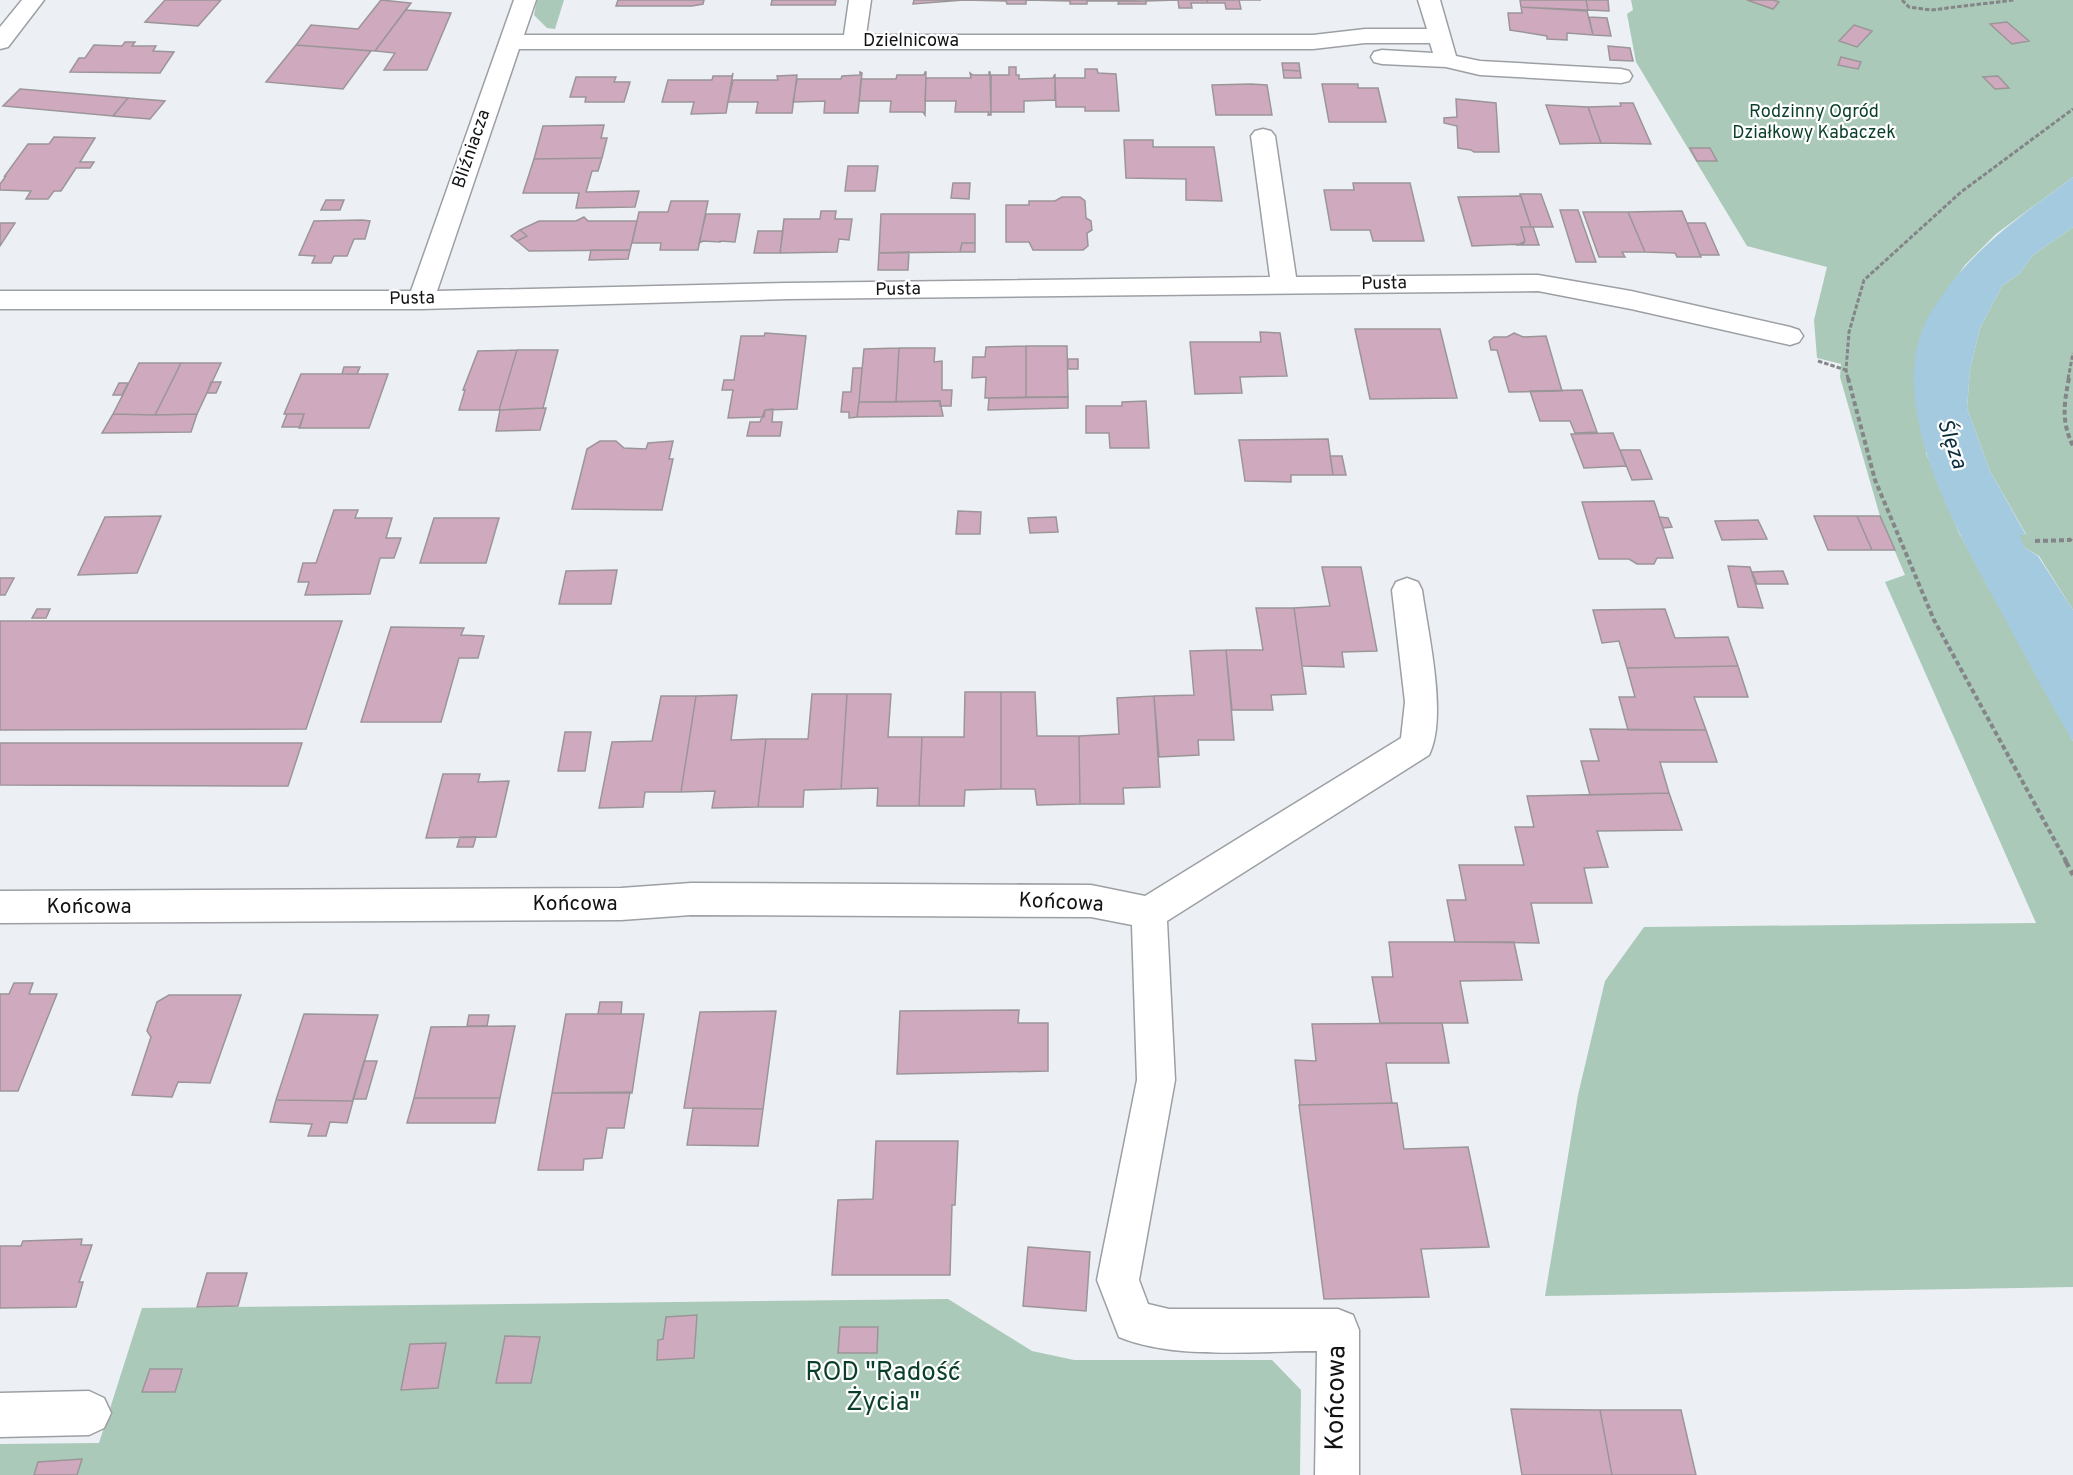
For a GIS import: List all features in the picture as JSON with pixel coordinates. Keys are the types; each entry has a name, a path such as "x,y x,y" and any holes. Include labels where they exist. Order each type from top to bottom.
{"street":[{"path":"0,42 33,0"},
{"name":"Bliźniacza","path":"421,300 525,0"},
{"path":"854,41 860,0"},
{"path":"1429,0 1446,60"},
{"name":"Dzielnicowa","path":"509,42 1313,42 1365,36 1439,36"},
{"name":"Dzielnicowa","path":"1313,42 1396,59 1446,60 1480,68 1621,76"},
{"path":"1263,136 1284,286"},
{"name":"Pusta","path":"0,300 421,300 788,291 1538,283 1631,300 1790,336"},
{"path":"1149,913 1417,745 1421,702 1407,590"},
{"name":"Końcowa","path":"0,907 621,904 691,899 773,899 1091,901 1149,913 1156,1080 1118,1280 1134,1322 1169,1330 1338,1330 1337,1475"},
{"path":"0,1415 89,1413"}],"path":[{"path":"1902,0 1909,6 1928,8 1967,7 2014,0"},
{"path":"2073,109 1961,192 1864,280 1849,332 1846,370 1875,480 1934,620 2073,875"},
{"path":"2073,353 2064,403 2065,429 2073,446"},
{"path":"2035,541 2070,540 2073,536"}],"green space":[{"path":"537,0 564,0 555,29 547,28 534,15"},
{"name":"Rodzinny Ogród Działkowy Kabaczek","path":"1631,0 2073,0 2073,177 1996,234 1965,265 1931,314 1926,453 1959,533 2073,741 2073,1287 1545,1296 1578,1095 1605,981 1644,927 2036,923 1885,582 1905,575 1880,516 1840,377 1841,364 1817,358 1814,320 1827,267 1747,246 1636,62 1627,14 1633,10"},
{"path":"2073,227 2073,610 2039,556 2025,548 2018,535 2026,534 1990,471 1967,408 1970,370 1980,328 2002,286 2020,273 2032,256"},
{"name":"ROD \"Radość Życia\"","path":"948,1299 1032,1351 1074,1360 1272,1360 1301,1390 1300,1475 0,1475 0,1444 99,1443 142,1308"}],"water":[{"name":"Ślęza","path":"2073,177 2073,227 2032,256 2020,273 2002,286 1980,328 1970,370 1967,408 1990,471 2026,535 2019,535 2025,548 2038,556 2073,610 2073,741 1986,584 1948,509 1932,468 1920,427 1914,387 1917,349 1930,314 1944,292 1960,272 1994,238"}],"building":[{"path":"165,0 221,0 198,26 145,22"},
{"path":"381,0 411,3 375,51 296,45 311,25 358,29"},
{"path":"618,0 704,0 703,4 692,6 616,6"},
{"path":"772,0 836,0 835,5 771,5"},
{"path":"914,0 964,0 913,4"},
{"path":"964,0 1026,0 1026,4 1007,4 1006,1"},
{"path":"1026,0 1087,0 1087,4 1070,4 1070,1"},
{"path":"1087,0 1146,1 1146,4 1118,4 1119,1"},
{"path":"1178,0 1207,0 1207,3 1191,3 1192,8 1179,8"},
{"path":"1207,0 1239,0 1241,9 1226,9 1225,3 1207,3"},
{"path":"1520,0 1586,0 1588,10 1521,7"},
{"path":"1586,0 1608,0 1609,11 1588,10"},
{"path":"1747,0 1773,0 1779,2 1773,9"},
{"path":"1521,7 1587,11 1593,35 1567,33 1567,40 1547,39 1547,36 1510,30 1508,13 1522,13"},
{"path":"407,8 406,10 451,13 427,70 384,70 395,53 375,51"},
{"path":"1589,17 1607,18 1611,36 1593,35"},
{"path":"2007,22 2029,41 2012,44 1990,24"},
{"path":"1854,25 1872,31 1857,47 1839,41"},
{"path":"125,42 135,42 132,46 156,46 153,51 174,52 160,73 70,72 79,58 85,58 94,45 122,46"},
{"path":"296,45 371,51 343,89 266,82"},
{"path":"1608,46 1630,48 1633,61 1610,60"},
{"path":"1841,57 1861,62 1858,69 1838,65"},
{"path":"1282,63 1299,63 1300,71 1283,70"},
{"path":"1009,67 1016,67 1016,75 1019,75 1019,79 1053,78 1055,74 1055,100 1024,101 1024,112 991,112 991,75 1009,75"},
{"path":"1085,69 1097,69 1098,73 1116,74 1119,111 1085,111 1085,107 1056,107 1055,78 1085,78"},
{"path":"1283,70 1300,71 1301,78 1284,78"},
{"path":"860,72 862,73 858,113 824,113 825,101 793,102 797,79 841,79 842,76 860,75"},
{"path":"925,72 925,115 923,112 890,112 891,101 859,101 861,79 896,79 897,75 924,75"},
{"path":"989,72 991,115 988,115 989,112 955,112 956,101 925,101 926,78 971,78 970,73 989,75"},
{"path":"733,73 726,113 691,114 694,102 662,102 668,80 712,80 713,76 732,76"},
{"path":"797,75 792,113 756,113 758,102 728,102 733,80 778,80 777,76"},
{"path":"1998,76 2009,88 1995,89 1983,77"},
{"path":"576,77 616,77 614,82 630,82 624,102 585,102 586,97 570,97"},
{"path":"1322,84 1358,84 1358,88 1378,88 1386,122 1329,122"},
{"path":"1212,85 1267,85 1272,115 1216,115"},
{"path":"20,89 128,98 113,116 3,106"},
{"path":"128,98 165,101 150,119 113,116"},
{"path":"1456,99 1496,103 1499,152 1474,152 1458,148 1457,126 1444,123 1444,118 1457,117"},
{"path":"1620,103 1633,103 1651,144 1601,143 1588,107 1621,106"},
{"path":"1546,105 1588,107 1601,143 1560,144"},
{"path":"604,125 601,138 607,138 602,158 534,159 543,126"},
{"path":"54,137 95,138 80,162 94,162 90,168 76,168 61,191 54,191 48,199 26,199 31,191 0,190 0,184 6,176 4,177 28,144 49,144"},
{"path":"1124,140 1153,140 1153,147 1214,147 1222,201 1186,200 1186,179 1126,178"},
{"path":"1690,148 1710,148 1717,161 1697,161"},
{"path":"602,158 598,171 592,171 586,192 639,191 635,207 576,208 579,193 523,193 534,159"},
{"path":"848,166 878,166 875,191 845,191"},
{"path":"953,183 970,183 969,199 951,198"},
{"path":"1353,183 1410,183 1424,241 1373,241 1370,230 1331,230 1324,190 1354,190"},
{"path":"1520,194 1541,194 1553,227 1531,227"},
{"path":"1521,196 1531,227 1521,227 1525,241 1523,244 1472,246 1458,197"},
{"path":"1062,197 1080,197 1085,201 1086,218 1091,221 1092,230 1087,233 1088,246 1083,250 1033,250 1029,242 1006,242 1006,205 1029,205 1029,201 1055,201"},
{"path":"326,200 344,200 340,210 321,210"},
{"path":"671,201 708,201 698,250 660,250 661,243 632,243 639,212 668,212"},
{"path":"1560,210 1578,210 1596,262 1576,262"},
{"path":"821,211 836,211 835,219 852,219 849,240 839,239 837,252 780,253 784,219 820,219"},
{"path":"1682,211 1701,257 1677,257 1675,253 1645,252 1628,212"},
{"path":"1583,212 1628,212 1645,252 1622,252 1625,257 1599,257"},
{"path":"706,214 740,214 735,242 703,241 699,243"},
{"path":"881,214 975,214 975,243 962,243 960,252 879,253"},
{"path":"584,217 588,221 637,221 630,250 529,251 517,241 527,236 520,230 539,221 576,221"},
{"path":"314,221 370,221 365,239 354,239 347,256 334,256 331,263 312,263 315,256 299,255"},
{"path":"0,223 15,223 0,246"},
{"path":"1687,223 1705,223 1719,255 1700,255"},
{"path":"1521,227 1533,227 1539,245 1518,245 1525,241"},
{"path":"520,230 527,236 517,241 511,236"},
{"path":"758,231 783,231 780,253 754,253"},
{"path":"962,243 975,243 975,252 960,252"},
{"path":"591,250 630,250 628,259 589,260"},
{"path":"909,252 908,270 878,270 879,253"},
{"path":"1355,329 1440,329 1457,398 1370,399"},
{"path":"1260,332 1280,333 1287,376 1240,377 1242,393 1195,394 1190,342 1261,342"},
{"path":"765,333 806,336 797,409 765,410 764,417 728,418 733,390 722,390 724,380 734,380 741,336 764,336"},
{"path":"1514,333 1523,337 1546,336 1562,391 1509,392 1497,350 1491,350 1489,341 1494,337 1507,337"},
{"path":"1026,346 1026,397 985,398 986,377 972,378 973,357 985,357 986,347"},
{"path":"1026,346 1067,346 1068,397 1026,397"},
{"path":"899,348 896,402 859,402 864,349"},
{"path":"899,348 935,348 934,362 942,361 942,390 952,390 951,406 940,406 940,401 896,402"},
{"path":"517,350 558,350 543,408 499,410"},
{"path":"517,350 499,410 459,410 465,390 463,390 478,351"},
{"path":"1068,359 1078,359 1078,369 1068,369"},
{"path":"139,363 181,363 155,415 113,414"},
{"path":"181,363 221,363 197,414 155,415"},
{"path":"344,367 360,367 357,374 342,374"},
{"path":"853,368 862,368 857,417 849,418 849,412 841,412 843,392 851,392"},
{"path":"301,374 388,374 369,428 299,428 304,414 284,414"},
{"path":"211,382 221,382 216,393 207,393"},
{"path":"119,383 128,383 122,395 113,395"},
{"path":"1582,390 1597,432 1575,433 1570,421 1540,421 1530,391"},
{"path":"1068,397 1068,408 988,410 989,398"},
{"path":"940,401 943,416 857,417 859,402"},
{"path":"1146,401 1149,448 1110,448 1109,433 1086,433 1086,406 1122,406 1122,402"},
{"path":"546,408 540,430 496,431 500,410"},
{"path":"773,409 772,422 782,422 780,436 747,436 750,422 760,422 765,410"},
{"path":"113,414 197,414 191,432 102,433"},
{"path":"287,414 304,414 300,427 282,427"},
{"path":"1613,433 1626,466 1584,468 1571,434"},
{"path":"1328,439 1333,475 1291,475 1291,482 1245,481 1239,440"},
{"path":"600,441 616,441 624,448 646,449 648,443 673,441 669,459 673,459 662,510 572,509 587,449"},
{"path":"1620,450 1640,450 1652,479 1632,480"},
{"path":"1330,456 1342,456 1346,475 1333,475"},
{"path":"1654,501 1673,558 1657,558 1654,564 1637,564 1629,559 1599,559 1582,502"},
{"path":"334,510 358,510 355,518 392,518 386,538 401,538 394,558 380,558 370,594 305,595 309,582 298,582 303,563 316,563"},
{"path":"958,511 981,512 980,534 956,534"},
{"path":"161,516 137,573 78,575 105,517"},
{"path":"1814,516 1857,516 1872,550 1828,550"},
{"path":"1857,516 1880,516 1895,550 1872,550"},
{"path":"1056,517 1058,532 1030,533 1028,518"},
{"path":"1659,517 1668,518 1672,527 1663,528"},
{"path":"434,518 499,518 486,563 420,563"},
{"path":"1758,520 1767,539 1722,540 1715,521"},
{"path":"1728,566 1750,567 1763,608 1738,607"},
{"path":"1322,567 1361,567 1377,651 1342,652 1344,667 1302,666 1294,608 1330,606"},
{"path":"617,570 611,604 559,604 566,571"},
{"path":"1783,571 1788,584 1757,584 1752,572"},
{"path":"0,578 14,578 5,595 0,595"},
{"path":"1256,608 1294,608 1306,694 1271,695 1273,710 1232,710 1226,650 1263,650"},
{"path":"37,609 50,609 46,618 32,618"},
{"path":"1665,609 1675,638 1728,637 1738,666 1627,668 1619,641 1602,643 1593,610"},
{"path":"0,621 342,621 306,729 0,730"},
{"path":"391,627 464,628 461,635 484,636 478,658 459,658 441,722 361,722"},
{"path":"1226,650 1234,740 1198,740 1199,755 1159,757 1154,696 1194,695 1190,651"},
{"path":"1738,666 1748,697 1694,697 1706,730 1628,730 1619,697 1635,697 1627,668"},
{"path":"965,692 1001,692 1001,789 965,790 964,806 919,806 922,737 964,737"},
{"path":"1001,692 1035,692 1037,736 1079,736 1080,804 1037,805 1035,789 1001,789"},
{"path":"812,694 847,694 841,789 804,790 803,807 758,807 766,739 808,739"},
{"path":"847,694 891,694 888,737 922,737 919,806 877,806 878,788 841,789"},
{"path":"737,695 731,740 766,739 758,807 712,808 715,791 681,792 696,696"},
{"path":"661,696 696,696 681,792 645,792 643,807 599,808 612,742 652,741"},
{"path":"1154,696 1160,787 1123,788 1124,804 1080,804 1079,736 1119,734 1117,698"},
{"path":"1590,729 1706,730 1717,762 1660,762 1669,793 1590,795 1581,761 1599,761"},
{"path":"565,732 591,732 585,771 558,771"},
{"path":"0,743 302,743 288,786 0,785"},
{"path":"443,774 480,774 478,782 509,781 496,837 426,838"},
{"path":"1669,793 1682,830 1597,831 1608,867 1584,868 1592,903 1531,903 1539,943 1455,942 1447,900 1466,900 1459,865 1524,865 1515,827 1534,827 1527,796"},
{"path":"460,837 476,837 473,847 457,847"},
{"path":"1389,942 1514,942 1522,980 1460,981 1468,1023 1380,1023 1372,977 1393,977"},
{"path":"14,983 33,983 29,994 57,994 18,1091 0,1091 0,994 9,994"},
{"path":"169,995 241,995 210,1083 178,1082 172,1097 132,1095 151,1037 147,1031 157,1002"},
{"path":"600,1002 622,1002 621,1014 598,1014"},
{"path":"1019,1010 1018,1023 1048,1023 1048,1071 897,1074 900,1011"},
{"path":"776,1011 763,1109 684,1108 700,1012"},
{"path":"304,1014 378,1015 353,1101 276,1100"},
{"path":"566,1014 644,1014 632,1093 552,1093"},
{"path":"469,1015 489,1015 487,1026 467,1026"},
{"path":"1442,1023 1449,1063 1386,1063 1392,1103 1300,1105 1295,1060 1316,1061 1312,1024"},
{"path":"515,1026 500,1098 414,1098 431,1027"},
{"path":"364,1061 377,1061 366,1099 353,1099"},
{"path":"630,1092 624,1128 607,1128 602,1158 584,1159 583,1170 538,1170 552,1093"},
{"path":"414,1098 500,1098 495,1123 407,1123"},
{"path":"276,1100 353,1101 347,1123 330,1122 326,1136 308,1136 312,1124 270,1122"},
{"path":"1397,1103 1404,1149 1468,1147 1489,1247 1421,1249 1429,1297 1324,1299 1299,1105"},
{"path":"693,1108 763,1109 758,1146 687,1145"},
{"path":"876,1141 958,1141 955,1205 952,1205 950,1275 832,1275 838,1200 873,1199"},
{"path":"82,1239 81,1245 92,1245 79,1282 83,1282 76,1307 0,1308 0,1246 21,1246 23,1241"},
{"path":"1028,1247 1090,1252 1086,1311 1023,1306"},
{"path":"207,1273 247,1273 238,1306 197,1307"},
{"path":"697,1315 694,1358 657,1360 658,1340 663,1339 666,1317"},
{"path":"840,1327 878,1327 877,1353 838,1353"},
{"path":"505,1336 540,1337 531,1383 496,1383"},
{"path":"446,1343 438,1388 401,1390 410,1344"},
{"path":"150,1369 182,1369 175,1392 142,1392"},
{"path":"1511,1409 1600,1410 1612,1475 1522,1475"},
{"path":"1600,1410 1681,1410 1696,1475 1612,1475"},
{"path":"82,1459 77,1475 34,1475 38,1462"}]}
